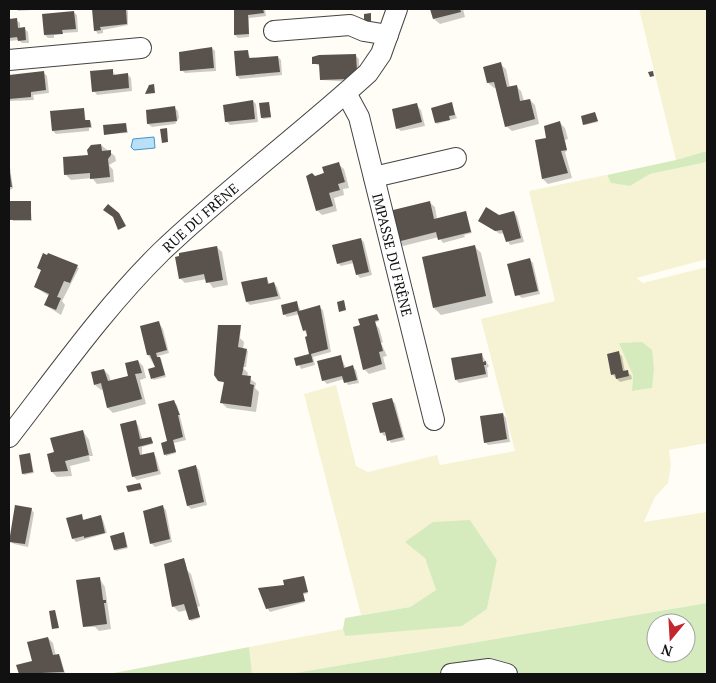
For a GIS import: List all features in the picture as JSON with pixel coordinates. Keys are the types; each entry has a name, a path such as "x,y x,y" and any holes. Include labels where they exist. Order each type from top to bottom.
{"street":[{"name":"RUE DU FRÊNE","path":"9,437 120,295 161,253 212,206 368,73 380,54 397,9"},
{"path":"274,31 350,25 364,31 388,35"},
{"path":"9,60 141,48"},
{"name":"IMPASSE DU FRÊNE","path":"346,93 357,111 434,420"},
{"path":"374,177 456,158"},
{"path":"451,674 489,669 507,674"}],"shaded area":[{"path":"639,9 707,9 707,151 676,160"},
{"path":"707,162 707,259 636,278 643,283 707,267 707,443 669,450 671,465 668,483 655,497 644,522 707,512 707,603 289,674 252,674 249,647 343,629 345,636 487,609 497,560 470,520 425,558 436,590 410,607 361,615 304,394 336,385 356,466 368,472 437,455 440,465 515,451 481,319 555,301 529,191 606,175 612,183 630,186 650,174","holes":["633,375 652,388 632,391"]}],"green space":[{"path":"707,151 707,162 650,174 630,186 611,183 607,175 676,160"},
{"path":"642,342 652,350 654,369 652,388 632,391 633,375 619,343"},
{"path":"470,520 497,560 487,609 462,626 345,636 343,629 345,618 410,607 436,590 425,558 405,542 433,522"},
{"path":"707,603 707,674 289,674 646,613 646,663 696,663 696,613 648,613"},
{"path":"249,647 252,674 109,674"}],"water":[{"path":"154,137 155,148 134,150 131,147 133,139"}],"building":[{"path":"92,9 126,9 127,24 100,27 101,30 94,31"},
{"path":"234,9 263,9 264,13 248,15 249,34 234,35"},
{"path":"430,9 460,9 461,12 433,19"},
{"path":"74,11 76,29 62,30 63,34 44,35 42,14"},
{"path":"371,13 371,24 364,24 364,14"},
{"path":"17,18 18,28 25,27 26,40 18,41 17,37 9,38 9,19"},
{"path":"212,47 214,68 180,71 179,52"},
{"path":"248,50 249,58 278,56 280,72 236,76 234,51"},
{"path":"356,54 357,71 349,79 320,80 319,64 312,64 312,57 319,55"},
{"path":"501,62 507,87 517,85 520,101 530,99 535,119 505,127 494,82 487,83 483,67"},
{"path":"113,69 113,75 128,73 129,88 92,92 90,71"},
{"path":"44,71 46,90 31,92 31,97 9,99 9,75"},
{"path":"653,71 654,76 650,77 648,72"},
{"path":"154,84 155,93 145,94 149,85"},
{"path":"253,100 255,119 225,122 223,105"},
{"path":"269,102 271,117 261,118 259,103"},
{"path":"452,102 455,115 449,116 450,120 435,123 431,108"},
{"path":"417,103 422,122 396,129 392,109"},
{"path":"175,106 177,121 147,124 146,110"},
{"path":"84,108 85,120 90,120 91,127 52,131 50,111"},
{"path":"595,112 598,121 583,125 581,116"},
{"path":"560,121 567,150 561,151 568,173 542,179 535,140 546,138 544,126"},
{"path":"126,123 127,132 104,135 103,125"},
{"path":"167,128 168,142 162,143 160,129"},
{"path":"101,144 102,151 111,150 111,155 108,159 110,177 90,179 90,173 64,175 63,157 88,155 87,150 91,145"},
{"path":"339,162 345,182 338,184 340,190 329,193 333,206 316,211 306,176 312,173 315,176 324,173 322,167"},
{"path":"9,166 12,187 9,187"},
{"path":"9,201 31,201 31,220 10,220"},
{"path":"430,201 434,219 466,211 471,232 438,240 436,232 397,242 389,211"},
{"path":"108,204 119,213 126,226 118,230 113,217 103,210"},
{"path":"486,207 499,215 514,211 521,238 506,242 502,230 495,231 478,221"},
{"path":"361,238 369,272 356,275 352,260 337,264 332,245"},
{"path":"475,245 486,296 433,308 422,257"},
{"path":"217,246 223,280 206,283 204,274 179,279 175,257 179,256 179,253"},
{"path":"43,253 47,255 48,253 78,265 70,283 64,281 57,297 61,298 56,310 44,305 49,294 34,287 41,270 37,268"},
{"path":"530,258 538,291 515,296 507,264"},
{"path":"267,277 268,284 274,282 278,296 246,302 241,282"},
{"path":"344,300 346,310 339,312 337,302"},
{"path":"297,301 299,311 320,305 328,349 311,354 313,362 296,366 294,358 309,354 305,337 307,336 306,330 303,331 297,311 283,315 281,305"},
{"path":"377,314 379,320 375,321 383,351 379,352 382,364 363,370 353,327 360,325 358,319"},
{"path":"159,321 167,350 156,353 157,357 160,357 165,375 151,379 148,369 155,367 150,355 147,355 140,326"},
{"path":"218,325 241,325 238,347 247,349 242,375 251,376 250,384 254,385 251,407 220,403 224,382 218,381 214,375"},
{"path":"619,351 623,371 628,370 629,376 616,379 615,374 611,375 607,354"},
{"path":"482,353 483,362 486,361 486,365 484,365 486,374 455,380 451,358"},
{"path":"341,355 344,368 353,365 357,380 344,383 342,376 322,381 317,361"},
{"path":"138,360 142,373 135,374 142,399 107,408 101,383 94,385 91,372 104,369 108,381 128,376 125,363"},
{"path":"392,398 403,437 387,441 385,432 380,433 372,403"},
{"path":"174,400 180,415 178,415 183,437 173,440 176,452 164,455 161,443 167,441 158,404"},
{"path":"503,413 507,439 484,443 480,416"},
{"path":"136,420 140,439 151,437 153,443 138,447 140,455 154,452 158,471 132,477 120,424"},
{"path":"83,430 89,455 65,461 68,471 51,472 47,454 54,452 50,438"},
{"path":"30,453 33,472 22,474 19,455"},
{"path":"196,465 204,502 187,506 178,470"},
{"path":"140,483 142,489 128,492 126,486"},
{"path":"15,505 32,508 25,544 9,542"},
{"path":"163,505 170,539 150,544 143,511"},
{"path":"82,514 83,520 101,515 105,533 72,539 66,518"},
{"path":"124,532 127,547 114,550 110,536"},
{"path":"184,558 200,617 189,620 184,604 172,607 164,564"},
{"path":"304,576 308,592 303,593 305,601 266,609 258,588 284,585 283,580"},
{"path":"100,577 103,600 106,600 106,603 104,603 107,624 83,627 76,580"},
{"path":"55,610 59,628 52,629 49,611"},
{"path":"48,637 53,655 59,654 64,672 19,674 16,665 32,661 27,642"}]}
